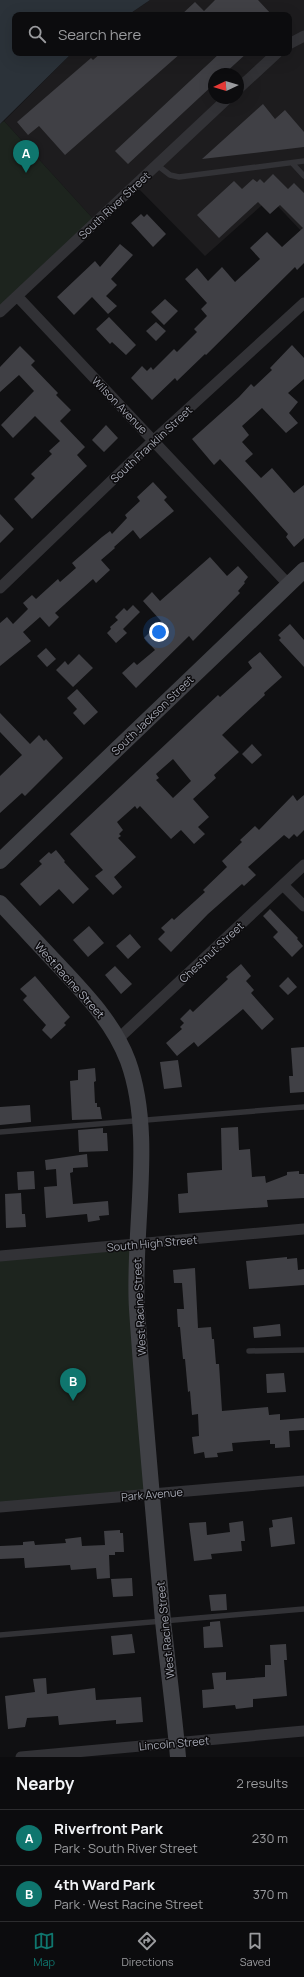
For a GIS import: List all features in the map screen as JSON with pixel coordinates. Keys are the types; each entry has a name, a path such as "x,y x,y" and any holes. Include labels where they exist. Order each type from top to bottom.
{"main road":[{"name":"South Jackson Street","path":"0,861 304,570"},
{"name":"West Racine Street","path":"0,903 99,1009 118,1039 127,1059 133,1078 140,1121 141,1174 137,1244 137,1309 164,1621 177,1750"}],"street":[{"path":"292,42 304,36"},
{"path":"244,83 274,56"},
{"name":"South River Street","path":"0,312 222,104"},
{"name":"Wilson Avenue","path":"17,296 288,584"},
{"name":"South Franklin Street","path":"0,588 154,440 304,303"},
{"name":"Chestnut Street","path":"118,1039 304,865"},
{"path":"283,885 304,906"},
{"name":"South High Street","path":"0,1256 304,1229"},
{"name":"Park Avenue","path":"0,1507 304,1481"},
{"name":"Lincoln Street","path":"21,1757 177,1750 304,1731"}],"lane":[{"path":"157,165 170,175 179,177 293,164 304,161"},
{"path":"293,164 304,176"},
{"path":"0,1132 304,1107"},
{"path":"249,1351 304,1350"},
{"path":"0,1635 304,1610"}],"shaded area":[{"path":"0,0 150,0 132,12 12,12 12,56 69,56 0,124"},
{"path":"150,0 304,0 304,234 270,198 205,256 135,185 96,222 4,121 69,56 292,56 292,12 132,12"},
{"path":"4,121 96,222 0,312 0,124"},
{"path":"137,1244 153,1494 0,1507 0,1256"}],"building":[{"path":"215,0 258,0 269,12 184,12 195,2 204,11"},
{"path":"98,56 178,56 65,155 39,126 28,135 17,122 91,58 93,60"},
{"path":"217,56 244,56 231,68 208,68 208,90 128,164 115,151"},
{"path":"263,104 275,119 285,110 304,132 304,147 202,159"},
{"path":"273,174 288,189 294,183 304,193 304,263 297,270 295,267 206,355 205,354 177,381 175,378 152,400 131,378 142,366 147,371 151,367 153,370 174,349 177,352 197,332 194,329 207,316 201,309 207,303 185,279 197,268 208,281 222,267 235,282 260,259 250,248 267,232 282,247 303,228 280,205 270,214 258,202 219,238 197,215 234,181 242,189 253,179 257,182 260,179 264,183"},
{"path":"141,214 144,217 147,214 166,234 153,247 131,223"},
{"path":"120,244 133,255 111,279 117,285 106,296 117,306 108,314 92,297 74,315 57,297 95,261 100,267"},
{"path":"165,299 178,311 164,325 151,312"},
{"path":"109,317 136,345 126,355 112,342 110,344 96,329"},
{"path":"156,322 166,331 156,341 146,331"},
{"path":"292,345 304,358 304,379 288,393 298,402 289,413 298,423 286,433 262,408 242,426 249,435 242,442 253,454 245,461 261,478 272,468 294,493 304,485 304,538 294,547 286,537 288,534 220,459 214,465 192,439 239,397 251,384 254,387 272,370 270,368"},
{"path":"20,346 35,361 31,365 58,393 56,395 71,410 60,421 85,447 77,455 87,466 32,519 14,499 35,478 31,474 52,454 49,451 60,441 35,416 13,438 1,425 34,391 19,375 0,392 0,367"},
{"path":"106,425 118,438 104,452 92,440"},
{"path":"153,482 167,497 164,500 174,511 140,539 133,530 101,560 110,570 96,583 93,579 55,613 59,617 49,627 40,617 23,632 31,641 0,666 0,623 7,617 13,624 28,609 23,603 32,595 36,599 58,579 60,582 76,568 72,563 110,531 112,534 127,518 125,515 140,501 137,497"},
{"path":"0,514 14,529 0,543"},
{"path":"210,557 227,576 238,566 248,577 238,591 240,593 193,641 189,636 136,688 122,673 134,662 137,665 155,650 144,638 161,621 143,601 152,592 160,601"},
{"path":"133,605 140,612 123,629 127,633 116,643 107,633 111,629 110,627 118,620 115,617 124,608 127,611"},
{"path":"290,624 304,640 304,667 279,640 281,638 278,635"},
{"path":"46,648 56,659 47,667 37,656"},
{"path":"260,652 282,677 222,735 239,752 214,775 216,778 193,799 209,817 198,827 205,834 194,844 181,830 171,839 140,806 137,809 135,806 117,822 123,830 119,834 121,836 118,838 136,857 114,877 122,887 113,895 95,876 103,870 70,834 218,695 220,697 252,668 248,662","holes":["173,759 191,781 173,798 156,780 159,778 156,774"]},
{"path":"79,654 93,668 73,687 56,670 65,661 68,665"},
{"path":"77,689 98,712 84,725 73,713 77,709 67,698"},
{"path":"0,713 30,744 39,735 44,741 46,739 63,758 25,796 22,793 0,813 0,776 22,755 0,732"},
{"path":"252,744 262,755 252,764 242,754"},
{"path":"293,795 297,801 304,795 304,830 297,837 294,834 289,839 284,835 248,867 256,875 244,886 242,884 208,914 171,952 158,939 165,932 161,928 172,918 174,920 205,892 203,890 227,867 222,861 242,842 240,840 255,826 259,830"},
{"path":"56,850 65,861 64,862 89,889 73,904 59,889 40,906 20,884 42,864 39,861 49,852 51,854"},
{"path":"270,909 298,938 297,939 303,946 292,957 273,937 278,932 263,916"},
{"path":"89,926 104,943 88,957 73,940"},
{"path":"130,934 141,947 128,959 116,946"},
{"path":"241,964 251,976 246,981 254,990 251,993 274,1019 262,1030 243,1009 198,1047 194,1042 177,1056 166,1043 182,1029 180,1027 184,1023 180,1019 190,1009 193,1012 228,979 226,977"},
{"path":"115,966 132,984 121,994 105,975"},
{"path":"35,976 70,1017 64,1023 66,1025 51,1039 42,1030 46,1025 23,1000 27,996 20,989"},
{"path":"288,977 297,987 288,995 279,986"},
{"path":"304,1047 304,1092 290,1093 289,1076 293,1076 291,1048"},
{"path":"178,1060 182,1087 164,1089 160,1062"},
{"path":"95,1068 95,1103 97,1103 97,1107 100,1107 102,1119 72,1120 70,1081 78,1080 78,1070"},
{"path":"30,1105 31,1122 0,1125 0,1107"},
{"path":"238,1127 239,1150 250,1149 252,1177 265,1176 266,1183 287,1175 287,1172 299,1171 299,1174 304,1174 304,1198 267,1200 268,1207 179,1213 178,1194 188,1193 187,1173 222,1170 221,1128"},
{"path":"103,1128 103,1133 107,1133 108,1151 79,1152 78,1130"},
{"path":"87,1154 88,1167 73,1168 73,1172 70,1173 73,1204 108,1201 109,1215 99,1216 100,1220 88,1222 87,1214 46,1218 44,1187 57,1186 56,1169 46,1170 45,1160"},
{"path":"34,1171 35,1189 18,1190 17,1172"},
{"path":"21,1193 22,1214 25,1214 26,1227 6,1228 5,1194"},
{"path":"287,1257 287,1259 297,1258 298,1270 304,1269 304,1285 249,1289 246,1261"},
{"path":"195,1268 198,1328 211,1327 212,1339 214,1339 216,1364 219,1364 222,1411 268,1407 269,1415 280,1414 280,1420 304,1418 304,1430 289,1431 290,1447 275,1448 275,1444 270,1444 270,1440 232,1443 233,1451 217,1453 218,1457 205,1458 204,1452 194,1454 192,1437 199,1436 198,1414 192,1415 185,1359 183,1359 180,1327 178,1327 177,1309 184,1309 182,1283 174,1283 173,1270"},
{"path":"280,1324 281,1336 254,1338 253,1327"},
{"path":"284,1373 286,1392 267,1393 266,1374"},
{"path":"292,1517 295,1544 271,1547 269,1528 273,1527 272,1520"},
{"path":"243,1521 245,1541 241,1541 242,1551 211,1554 212,1559 194,1561 189,1523 206,1522 207,1535 230,1532 229,1523"},
{"path":"120,1530 120,1533 123,1533 124,1552 115,1552 115,1555 109,1555 110,1578 97,1579 96,1568 71,1570 70,1565 25,1568 24,1558 0,1559 0,1546 23,1545 23,1542 34,1541 35,1545 66,1543 65,1539 81,1537 82,1546 105,1545 104,1531"},
{"path":"132,1578 133,1596 113,1597 111,1579"},
{"path":"226,1594 227,1610 211,1611 209,1595"},
{"path":"220,1621 223,1647 204,1648 203,1627 210,1626 210,1622"},
{"path":"132,1634 135,1653 113,1655 111,1636"},
{"path":"286,1644 287,1660 284,1660 287,1696 253,1699 253,1707 236,1709 235,1705 203,1708 202,1690 214,1689 212,1673 226,1672 226,1680 265,1677 265,1665 271,1665 270,1645"},
{"path":"46,1678 47,1694 95,1688 96,1700 141,1697 143,1722 116,1724 116,1720 59,1725 58,1716 27,1718 25,1727 8,1729 5,1696 35,1692 33,1679"}],"place":[{"name":"Riverfront Park","path":"26,173"},
{"name":"4th Ward Park","path":"73,1401"}]}
